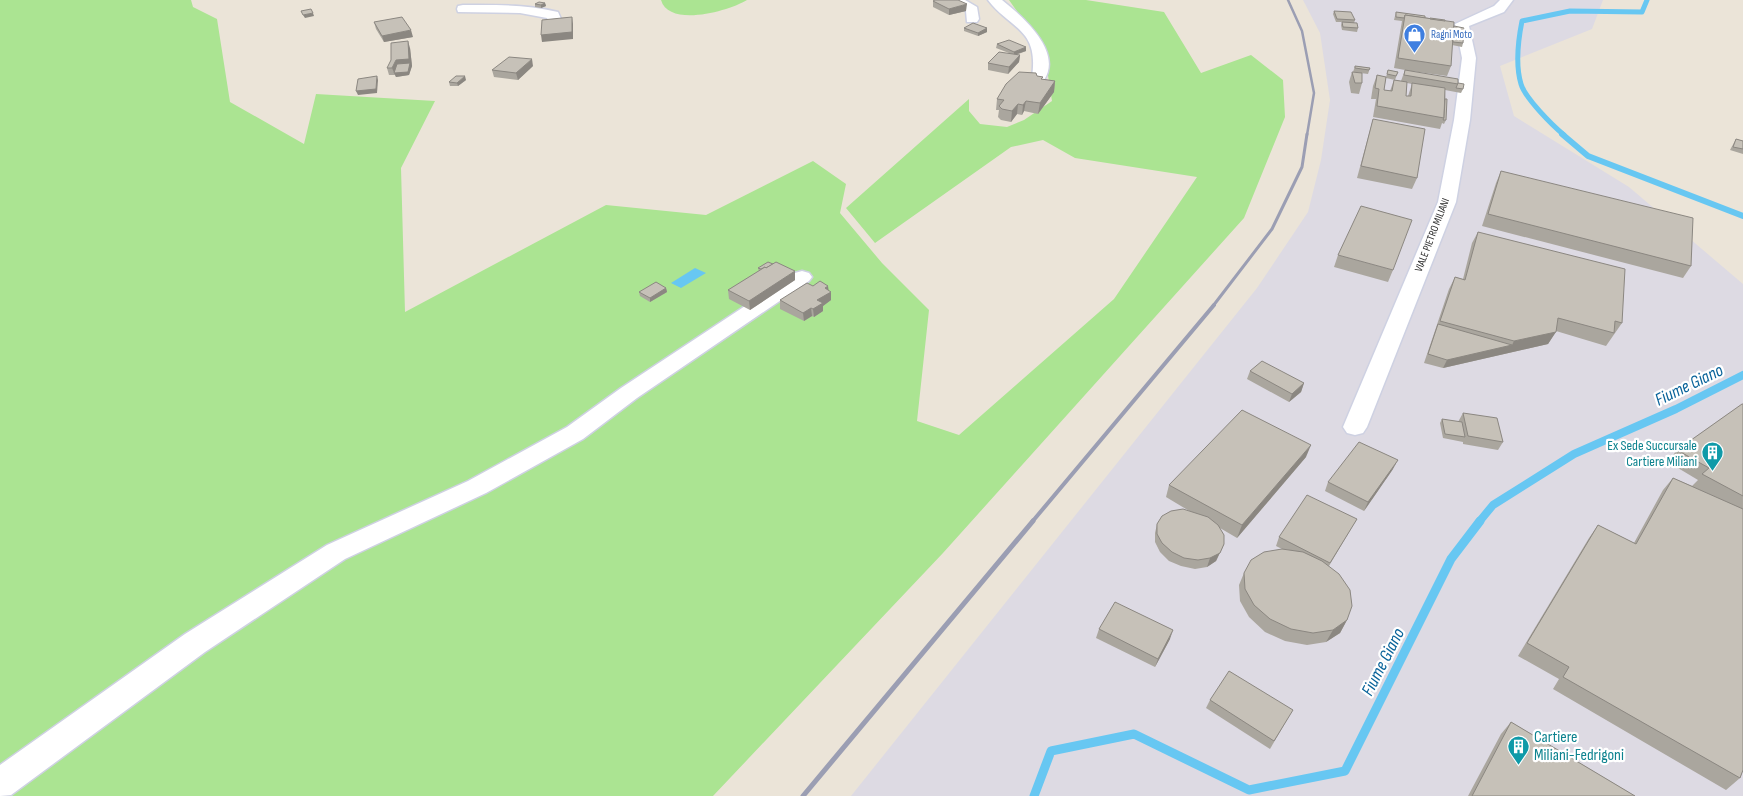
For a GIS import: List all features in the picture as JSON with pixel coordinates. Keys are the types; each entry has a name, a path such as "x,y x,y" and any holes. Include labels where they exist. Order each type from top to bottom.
{"street":[{"path":"957,0 972,10 972,19"},
{"path":"994,0 1018,19 1036,38 1042,65 1039,78"},
{"name":"VIALE PIETRO MILIANI","path":"1355,427 1447,202 1462,120 1469,58 1462,24 1499,9 1507,0"},
{"path":"463,9 516,9 543,12 553,15 555,21"},
{"path":"0,784 195,643 336,552 477,487 575,433 645,382 802,277"}],"shaded area":[{"path":"1303,0 1603,0 1592,29 1500,66 1514,116 1629,187 1743,284 1743,796 851,796 1257,288 1308,212 1321,160 1330,100 1320,33"}],"green space":[{"path":"0,0 191,0 193,7 217,19 230,102 304,144 316,94 435,101 401,168 405,312 606,205 706,215 813,161 846,184 840,213 882,263 929,310 917,421 959,435 1114,299 1197,177 1075,158 1043,140 1011,147 875,243 846,208 969,99 969,111 980,124 1007,127 1024,120 1052,101 1044,50 1009,0 1086,0 1164,12 1201,73 1251,55 1283,80 1285,117 1244,218 943,553 713,796 0,796"},
{"path":"661,0 747,0 727,9 700,15 687,15 675,13 666,8"}],"water":[{"path":"695,268 706,273 681,288 671,283"}],"building":[{"path":"958,0 967,4 949,9 933,1"},
{"path":"539,2 545,3 541,5 535,4"},
{"path":"311,9 313,13 303,15 301,11"},
{"path":"1334,11 1351,12 1355,20 1337,19"},
{"path":"1396,12 1425,16 1425,18 1405,15 1404,18 1396,17"},
{"path":"1405,15 1454,22 1451,66 1398,58"},
{"path":"402,17 411,30 382,36 374,22"},
{"path":"572,17 572,32 541,35 542,20"},
{"path":"1342,22 1357,23 1358,28 1343,27"},
{"path":"973,23 987,28 978,33 964,28"},
{"path":"1454,26 1464,28 1463,43 1453,42"},
{"path":"1009,40 1026,47 1014,52 997,44"},
{"path":"408,41 409,59 396,60 392,68 387,68 391,60 391,43"},
{"path":"999,52 1020,55 1009,67 988,63"},
{"path":"509,57 532,59 516,73 492,70"},
{"path":"410,63 408,72 394,73 397,64"},
{"path":"1355,66 1370,68 1369,70 1355,68"},
{"path":"1388,70 1398,72 1396,76 1387,74"},
{"path":"1405,70 1458,79 1458,84 1404,75"},
{"path":"1019,72 1036,73 1037,76 1043,77 1041,79 1055,81 1040,103 1026,101 1023,105 1018,104 1012,111 1002,109 999,106 1004,100 997,99 1006,84"},
{"path":"1352,72 1362,73 1362,83 1355,83"},
{"path":"1377,75 1386,77 1384,90 1392,91 1394,80 1407,82 1406,96 1411,96 1412,83 1445,88 1444,118 1377,106 1379,89 1375,88"},
{"path":"377,76 376,89 356,91 358,79"},
{"path":"456,76 465,76 457,83 449,82"},
{"path":"1458,83 1464,84 1463,89 1456,88"},
{"path":"1445,99 1447,99 1446,120 1443,120 1444,118"},
{"path":"1373,119 1425,129 1417,178 1361,166"},
{"path":"1736,139 1743,141 1743,149 1733,147"},
{"path":"1501,171 1693,218 1691,266 1488,214"},
{"path":"1361,206 1412,220 1393,270 1338,255"},
{"path":"1478,232 1625,269 1622,323 1615,321 1614,333 1558,318 1556,332 1514,341 1440,321 1455,277 1465,280"},
{"path":"768,262 773,264 766,268 758,268"},
{"path":"776,262 795,271 749,301 728,290 765,267"},
{"path":"820,281 828,286 825,288 831,292 817,300 823,303 813,309 811,308 803,313 780,300 807,283 813,286"},
{"path":"656,282 666,288 650,298 639,292"},
{"path":"1438,324 1512,345 1447,360 1428,354"},
{"path":"1262,361 1304,383 1292,394 1250,371"},
{"name":"Ex Sede Succursale Cartiere Miliani","path":"1742,404 1743,496 1702,474 1709,468 1677,450"},
{"path":"1242,410 1311,445 1242,525 1169,485"},
{"path":"1463,413 1497,418 1503,442 1468,436"},
{"path":"1442,419 1462,422 1465,437 1445,434"},
{"path":"1359,442 1398,460 1368,502 1328,482"},
{"path":"1673,478 1743,509 1743,770 1740,778 1563,677 1569,667 1527,643 1598,525 1636,544"},
{"path":"1307,495 1357,519 1330,563 1279,537"},
{"path":"1183,509 1208,517 1218,525 1224,535 1224,544 1220,553 1210,558 1198,560 1184,558 1172,552 1162,543 1157,534 1157,524 1162,516 1171,511"},
{"path":"1282,549 1303,552 1322,561 1339,574 1350,590 1352,606 1347,620 1333,630 1313,633 1291,629 1270,619 1254,605 1245,589 1244,573 1251,560 1264,552"},
{"path":"1115,602 1173,630 1158,659 1099,629"},
{"path":"1229,671 1293,710 1274,741 1210,700"},
{"name":"Cartiere Miliani-Fedrigoni","path":"1511,722 1635,796 1472,796"}],"waterway":[{"name":"Fiume Giano","path":"1564,135 1533,104 1521,84 1518,69 1518,52 1522,21 1570,11 1642,12 1647,0"},
{"name":"Fiume Giano","path":"1562,134 1588,156 1743,216"},
{"name":"Fiume Giano","path":"1479,522 1493,505 1574,454 1676,409 1743,375"},
{"name":"Fiume Giano","path":"1034,796 1051,751 1134,734 1249,790 1345,771 1451,559 1480,521"}],"railway":[{"path":"1288,0 1302,31 1314,93 1307,135"},
{"path":"1213,306 1272,229 1302,167 1307,134"},
{"path":"1032,522 1214,305"},
{"path":"803,796 1033,521"}],"place":[{"name":"Ragni Moto","path":"1415,53"},
{"name":"Ex Sede Succursale Cartiere Miliani","path":"1713,472"},
{"name":"Cartiere Miliani-Fedrigoni","path":"1518,765"}]}
